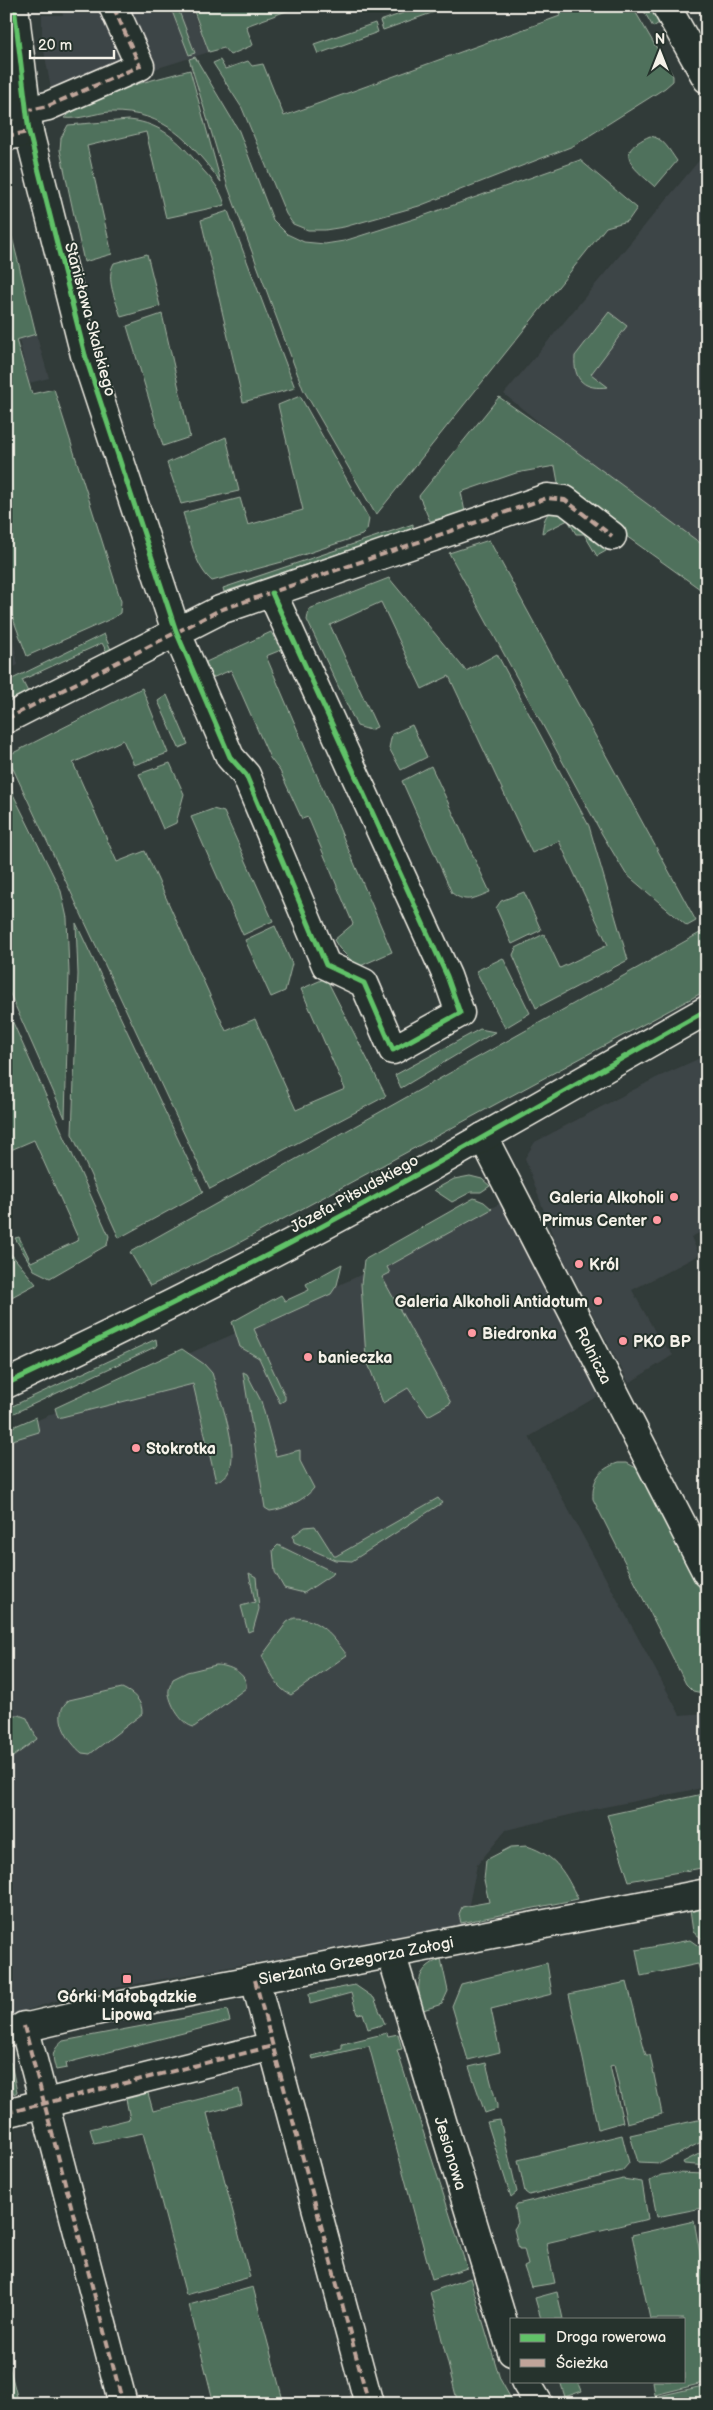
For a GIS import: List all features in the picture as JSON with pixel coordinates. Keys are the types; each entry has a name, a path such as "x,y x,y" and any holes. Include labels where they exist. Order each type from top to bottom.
{"street":[{"name":"Stanisława Skalskiego","path":"14,6 20,126 84,355 176,631 230,757 246,775 326,965 364,983 393,1050 460,1012 447,976 272,593"},
{"path":"20,126 48,106 140,66 113,6"},
{"path":"666,6 707,79"},
{"path":"6,718 220,610 547,498 565,500 612,536"},
{"name":"Józefa Piłsudskiego","path":"6,1384 155,1313 266,1256 483,1137 707,1010"},
{"name":"Rolnicza","path":"483,1137 707,1573"},
{"name":"Sierżanta Grzegorza Załogi","path":"15,2029 390,1952 707,1893"},
{"name":"Jesionowa","path":"390,1952 510,2345"},
{"path":"255,1980 369,2404"},
{"path":"15,2029 44,2103 123,2404"},
{"path":"6,2114 273,2046"},
{"path":"526,2382 539,2404"}],"shaded area":[{"path":"60,6 190,6 209,52 91,89 88,80 51,89 42,40 42,15 63,15"},
{"path":"707,151 707,558 504,394"},
{"path":"6,297 27,377 19,339 36,334 49,378 29,383 32,395 6,404"},
{"path":"6,604 18,665 6,671"},
{"path":"707,1055 707,1229 691,1237 699,1255 632,1290 658,1337 673,1355 629,1383 556,1245 525,1158 535,1142 656,1078"},
{"path":"501,1203 601,1394 529,1437 680,1715 707,1713 707,1787 599,1808 506,1830 477,1865 465,1924 71,1996 6,2017 6,1434 270,1318 377,1267"}],"green space":[{"path":"170,6 177,6 195,53 189,55"},
{"path":"192,6 300,6 246,26 253,45 230,55 224,48 209,52"},
{"path":"423,6 442,6 443,9 383,30 380,21"},
{"path":"557,6 632,6 673,76 673,81 665,88 573,146 419,206 344,227 308,230 293,224 286,214 242,108 213,63 220,60 225,69 248,61 252,66 263,64 284,116 560,16"},
{"path":"641,6 650,6 659,23 653,27"},
{"path":"375,23 378,32 318,54 314,44"},
{"path":"195,57 239,131 273,220 287,234 304,242 325,244 344,241 420,217 580,160 637,208 628,221 606,227 376,515 303,389 228,187 189,59"},
{"path":"190,70 221,182 187,142 161,123 130,113 110,112 76,118 64,118 78,108 108,94"},
{"path":"129,120 152,125 171,136 213,182 219,190 225,205 166,218 146,132 87,146 112,254 84,262 60,150 61,138 68,125"},
{"path":"650,136 663,142 677,161 655,187 634,167 629,155 631,148"},
{"path":"228,211 295,388 243,402 201,220"},
{"path":"12,237 36,334 16,340 32,394 54,389 121,601 120,613 113,618 27,656 6,600 6,238"},
{"path":"147,254 160,306 121,317 111,283 114,263"},
{"path":"609,312 627,326 591,374 608,387 593,387 578,378 575,356"},
{"path":"162,314 190,437 163,446 127,326"},
{"path":"300,396 369,519 367,530 362,535 282,562 212,581 206,575 197,559 183,513 240,498 248,525 303,510 278,405"},
{"path":"499,397 707,548 707,594 559,488 555,466 516,473 461,492 465,512 430,521 419,496"},
{"path":"226,437 239,491 181,504 167,463"},
{"path":"556,509 604,546 606,551 597,556 584,534 576,534 568,520 542,533 544,521"},
{"path":"413,524 413,529 224,592 223,588"},
{"path":"489,540 696,921 687,926 626,874 602,834 449,553"},
{"path":"389,578 466,671 497,654 589,826 628,960 536,1008 513,955 516,948 544,934 560,968 608,945 559,841 532,853 449,676 422,689 381,602 330,625 377,727 370,730 357,726 307,620 309,609"},
{"path":"271,632 281,650 266,656 392,952 358,967 339,948 334,940 353,924 308,817 302,819 280,771 270,758 231,670 212,678 206,662"},
{"path":"104,634 112,652 108,654 102,643 22,680 29,694 6,706 6,682"},
{"path":"142,688 168,753 134,765 123,740 73,763 117,862 145,851 226,1031 255,1019 296,1110 345,1089 301,989 326,978 386,1096 210,1189 8,758 9,755"},
{"path":"167,695 188,744 179,748 158,701"},
{"path":"412,725 427,757 401,770 389,748 392,734"},
{"path":"170,763 184,794 176,823 163,829 139,774"},
{"path":"431,766 490,892 475,898 466,899 452,893 402,781"},
{"path":"6,780 61,891 67,918 69,973 65,1118 6,985"},
{"path":"213,809 224,812 273,921 243,935 191,817"},
{"path":"524,892 541,930 512,944 496,908 501,901"},
{"path":"76,923 203,1192 119,1238 72,1134 78,974"},
{"path":"275,926 292,964 285,991 271,997 245,940"},
{"path":"707,929 707,990 235,1245 150,1286 130,1252"},
{"path":"503,958 530,1013 505,1028 476,971"},
{"path":"6,1007 109,1236 107,1245 50,1278 34,1270 15,1238 19,1237 31,1262 79,1240 34,1140 6,1152"},
{"path":"480,1029 495,1032 401,1088 395,1075"},
{"path":"470,1176 482,1179 490,1186 481,1192 471,1192 452,1202 434,1190 454,1179"},
{"path":"474,1198 484,1202 492,1209 387,1267 390,1273 382,1277 451,1403 428,1416 408,1388 383,1403 366,1358 361,1284 364,1260"},
{"path":"6,1248 36,1284 6,1300"},
{"path":"342,1264 337,1285 331,1294 254,1329 285,1396 285,1400 280,1403 259,1358 240,1347 232,1322 281,1295 285,1301 309,1290 306,1284"},
{"path":"156,1339 157,1346 6,1417 6,1409"},
{"path":"182,1349 204,1364 212,1373 228,1424 232,1452 231,1464 227,1474 216,1482 193,1384 58,1418 55,1408"},
{"path":"243,1372 247,1374 261,1401 276,1456 300,1450 300,1461 314,1488 300,1500 276,1510 270,1511 265,1508"},
{"path":"36,1417 39,1432 6,1442 6,1430"},
{"path":"618,1463 627,1463 640,1470 707,1603 707,1694 693,1691 686,1684 593,1499 595,1481 598,1476 606,1468"},
{"path":"438,1498 442,1503 352,1561 335,1560 294,1542 293,1536 305,1527 315,1526 334,1556 336,1556"},
{"path":"278,1545 334,1573 304,1593 284,1588 275,1572 273,1550"},
{"path":"249,1573 256,1577 259,1609 253,1630 248,1632 241,1606 255,1602"},
{"path":"294,1618 311,1621 325,1629 347,1655 291,1695 277,1684 262,1656 287,1622"},
{"path":"216,1665 226,1666 241,1674 246,1683 246,1688 194,1727 190,1726 181,1719 170,1699 169,1690 173,1679 187,1672"},
{"path":"122,1688 137,1698 141,1705 142,1714 90,1754 82,1753 71,1742 63,1728 61,1713 64,1706 69,1700"},
{"path":"6,1715 19,1715 27,1718 37,1739 6,1762"},
{"path":"707,1793 707,1867 629,1881 607,1815"},
{"path":"527,1846 553,1860 564,1873 578,1899 461,1923 459,1914 462,1907 489,1902 484,1880 486,1860 511,1847"},
{"path":"707,1908 707,1942 693,1932 690,1910"},
{"path":"690,1940 707,1952 707,1999 698,1964 641,1976 636,1950"},
{"path":"441,1959 448,1991 442,2004 423,2010 419,1994 422,1973 432,1963"},
{"path":"547,1963 552,1994 491,2009 500,2052 468,2060 452,2006 461,1984"},
{"path":"627,1982 646,2055 650,2055 662,2114 627,2123 614,2065 610,2066 623,2122 598,2129 569,1994"},
{"path":"355,1985 374,1998 385,2024 368,2029 363,2013 357,2014 351,1993 310,2004 309,1994"},
{"path":"227,2010 230,2021 66,2063 67,2068 56,2070 54,2051 63,2041"},
{"path":"387,2033 388,2036 398,2034 402,2049 397,2050 467,2268 432,2279 369,2046 313,2059 312,2056 342,2048 342,2044"},
{"path":"6,2060 11,2063 17,2092 14,2094 9,2079 6,2080"},
{"path":"486,2063 497,2109 485,2113 469,2067"},
{"path":"239,2089 242,2104 207,2113 250,2277 186,2295 143,2133 94,2143 90,2129 130,2119 126,2099 148,2093 153,2111"},
{"path":"707,2118 707,2139 661,2163 638,2162 630,2135"},
{"path":"500,2120 517,2192 511,2197 487,2122"},
{"path":"622,2135 629,2163 622,2171 529,2195 525,2192 518,2160"},
{"path":"707,2150 707,2166 684,2164 683,2162"},
{"path":"676,2173 707,2174 707,2207 657,2217 650,2181 661,2175"},
{"path":"623,2179 642,2182 648,2219 546,2243 555,2283 531,2287 524,2267 528,2265 524,2249 519,2249 514,2229 518,2223 515,2207 517,2204"},
{"path":"694,2221 707,2290 707,2382 655,2395 653,2382 686,2382 686,2318 650,2318 632,2235"},
{"path":"470,2278 500,2379 514,2404 458,2404 430,2292"},
{"path":"253,2287 284,2404 214,2404 189,2305"},
{"path":"557,2292 563,2318 541,2318 535,2298"},
{"path":"6,2354 19,2404 6,2404"},
{"path":"560,2382 578,2382 582,2391 565,2397"},
{"path":"707,2385 707,2404 624,2404"}],"marked path":[{"path":"25,111 48,106 140,66 113,6"},
{"path":"6,136 29,132"},
{"path":"6,719 220,610 547,498 565,500 612,536"},
{"path":"255,1980 369,2404"},
{"path":"24,2026 123,2404"},
{"path":"6,2113 273,2046"}],"cycle path":[{"path":"14,6 29,132 85,355 176,631 230,757 246,775 326,965 364,983 393,1050 460,1013 447,976 272,593"},
{"path":"6,1384 168,1306 264,1257 431,1166 707,1010"}],"place":[{"name":"Galeria Alkoholi","path":"674,1197"},
{"name":"Primus Center","path":"657,1220"},
{"name":"Król","path":"579,1264"},
{"name":"Galeria Alkoholi Antidotum","path":"598,1301"},
{"name":"Biedronka","path":"472,1333"},
{"name":"PKO BP","path":"623,1341"},
{"name":"banieczka","path":"308,1357"},
{"name":"Stokrotka","path":"136,1448"},
{"name":"Górki Małobądzkie Lipowa","path":"127,1979"}]}
